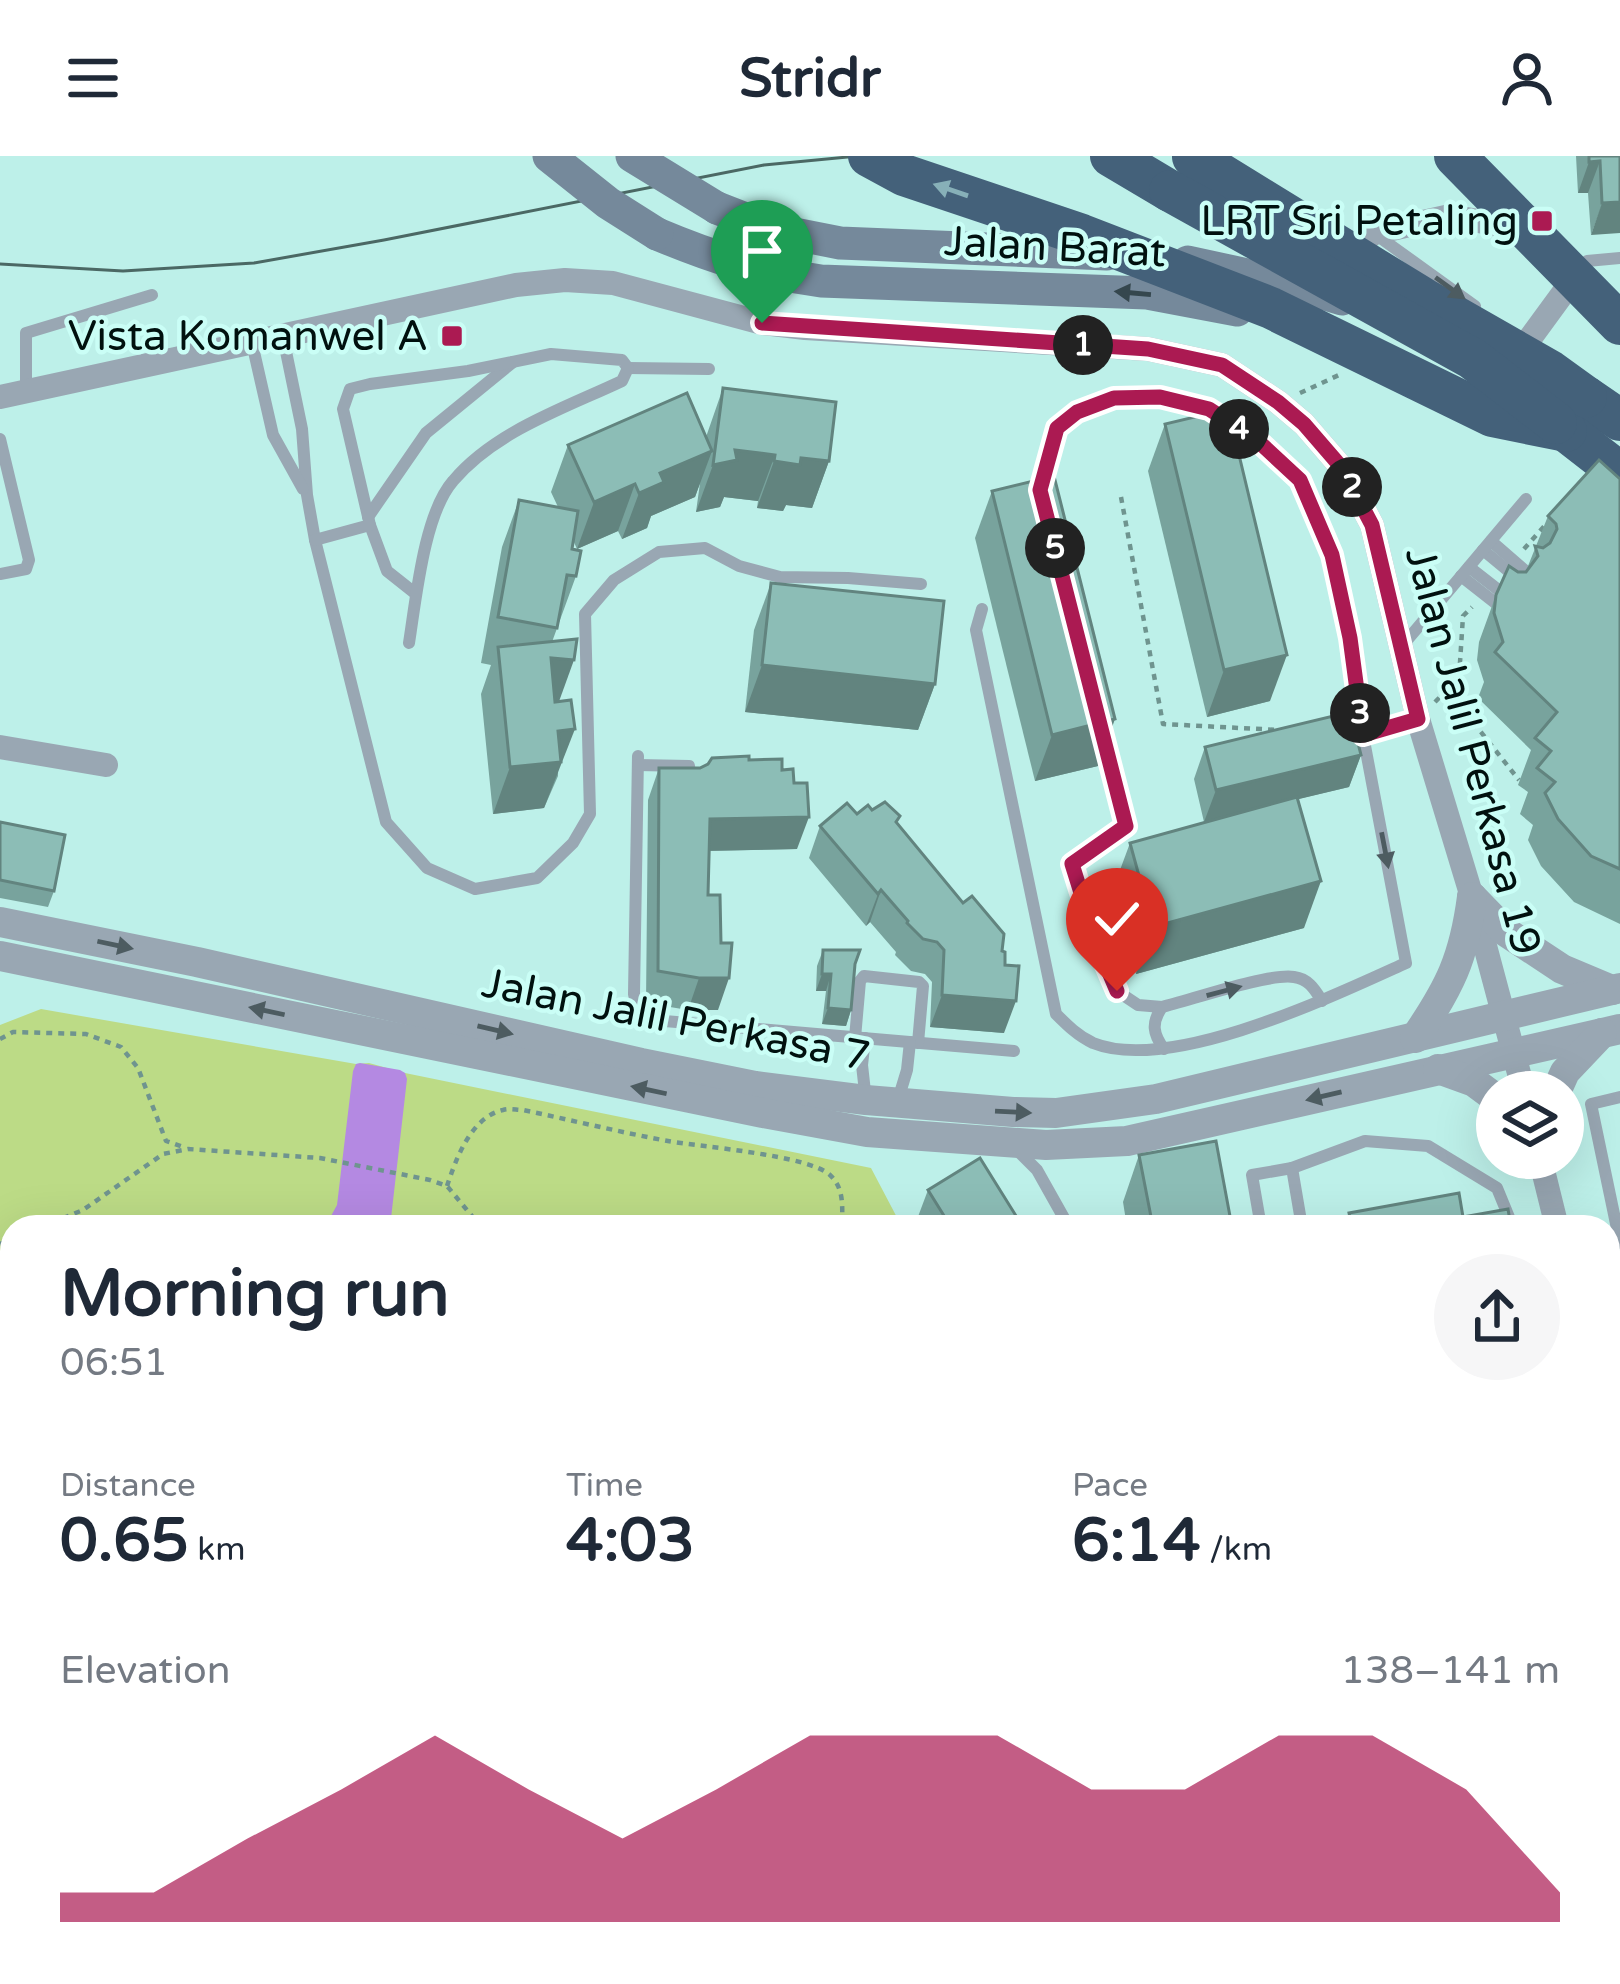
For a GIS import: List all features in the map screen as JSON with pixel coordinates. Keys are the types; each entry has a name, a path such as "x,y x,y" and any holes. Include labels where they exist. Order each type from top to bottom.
{"highway":[{"path":"869,156 904,175 1082,235 1271,308 1492,416 1566,431"},
{"path":"1111,156 1473,358 1620,473"},
{"path":"1191,156 1550,371 1620,420"},
{"path":"1455,156 1620,325"}],"main road":[{"name":"Jalan Barat","path":"549,156 657,234 722,261 820,281 1147,293 1288,322 1378,358 1586,421 1620,444"},
{"name":"Jalan Barat","path":"632,156 717,208 774,230 840,243 1126,254 1216,267 1352,302 1492,391 1620,484"}],"street":[{"path":"1288,322 1303,287 1374,233 1450,216 1539,232 1587,261 1520,338 1492,391"},
{"name":"Jalan Jalil Perkasa 19","path":"0,397 516,285 565,280 613,283 762,323 1148,349 1222,365 1304,424 1342,468 1372,525 1418,719 1519,1071"},
{"path":"0,747 106,765"},
{"path":"1472,897 1506,932 1562,969 1616,989"},
{"path":"1415,1038 1456,970 1472,897"},
{"name":"Jalan Jalil Perkasa 7","path":"0,922 881,1117 1046,1145 1127,1141 1611,1031"},
{"name":"Jalan Jalil Perkasa 7","path":"0,956 763,1114 881,1117 1056,1114 1156,1099 1616,989"},
{"path":"1566,1071 1611,1031"},
{"path":"1438,1069 1476,1083"},
{"path":"1545,1179 1554,1215"}],"lane":[{"path":"1374,233 1481,310"},
{"path":"1587,261 1620,258"},
{"path":"26,391 26,333 152,295"},
{"path":"282,337 302,429 315,540 386,822 427,868 475,889 537,878 573,843 590,814 585,614 614,580 659,552 705,548 739,566 780,577 921,584"},
{"path":"252,343 273,435 307,495"},
{"path":"416,594 387,571 369,521 343,409 350,389 551,354 622,360 628,368"},
{"path":"315,540 369,521 426,433 514,362"},
{"path":"628,368 709,369"},
{"path":"410,643 433,517 451,482 501,440 622,381 628,368"},
{"path":"982,609 976,630 1056,1014 1075,1033 1095,1044 1126,1050 1164,1049 1240,1030 1322,1001 1406,963 1332,555 1300,480 1258,441 1209,409 1160,397 1114,398 1077,412 1057,428 1040,490 1046,513"},
{"path":"0,439 29,560 26,568 0,574"},
{"path":"1401,648 1526,499"},
{"path":"1487,546 1527,580"},
{"path":"1465,571 1508,605"},
{"path":"1099,715 1126,826 1072,864 1117,991 1138,1005 1162,1007 1270,979 1297,977 1313,986 1322,1001"},
{"path":"1363,735 1418,719"},
{"path":"687,790 689,766 638,760 637,1009 653,1020 1014,1051"},
{"path":"638,789 654,790"},
{"path":"864,976 922,986 907,1070 881,1117 862,1065 860,981 864,976"},
{"path":"1162,1007 1153,1028 1164,1049"},
{"path":"1614,1215 1591,1104 1620,1097"},
{"path":"1259,1215 1252,1175 1292,1168 1366,1141 1428,1146 1498,1188 1508,1215"},
{"path":"1010,1142 1037,1170 1062,1215"},
{"path":"1292,1168 1300,1215"}],"path":[{"path":"1278,402 1378,358"},
{"path":"1121,497 1162,724 1296,731"},
{"path":"1459,678 1465,712 1519,780"},
{"path":"0,1039 14,1032 86,1034 121,1047 138,1067 166,1141 188,1149"},
{"path":"447,1186 465,1143 482,1122 502,1109 523,1109 822,1169 835,1179 842,1194 842,1215"},
{"path":"71,1215 163,1154 188,1149 320,1158 447,1186 471,1215"}],"green space":[{"path":"41,1009 369,1063 871,1168 896,1215 0,1215 0,1025"}],"shaded area":[{"path":"356,1064 400,1070 407,1079 391,1215 332,1215 337,1205"}],"building":[{"path":"1589,156 1620,156 1620,202 1602,203 1600,161 1589,162"},
{"path":"723,388 836,402 829,461 801,458 800,465 774,461 775,455 735,450 737,460 713,465"},
{"path":"687,393 712,451 660,473 664,482 639,493 635,484 594,502 568,445"},
{"path":"1228,409 1287,655 1224,670 1165,424"},
{"path":"1599,460 1620,479 1620,869 1591,856 1558,819 1545,793 1555,782 1537,768 1551,751 1535,738 1557,712 1495,652 1503,642 1494,613 1496,595 1509,566 1526,572 1538,556 1535,546 1550,543 1557,529 1548,516"},
{"path":"1054,476 1115,719 1052,735 992,491"},
{"path":"519,500 578,511 572,549 581,551 576,576 567,575 557,628 498,617"},
{"path":"771,583 944,601 935,684 762,665"},
{"path":"577,639 574,660 551,658 555,702 571,700 575,729 558,731 561,762 510,767 498,647"},
{"path":"1350,712 1361,755 1216,790 1205,747"},
{"path":"749,756 749,760 782,759 782,770 793,769 794,783 807,783 809,817 710,819 708,895 720,895 721,943 732,943 729,978 658,971 659,768 700,768 712,758"},
{"path":"1297,797 1321,881 1153,927 1130,843"},
{"path":"885,802 963,903 972,896 1004,934 1005,965 1019,966 1016,1001 942,995 944,950 937,942 923,939 881,890 878,894 820,826 847,803 857,814 868,805 872,810"},
{"path":"0,822 65,835 54,891 0,880"},
{"path":"823,950 860,950 851,1010 828,1008 831,974 822,974"},
{"path":"1216,1141 1230,1215 1151,1215 1139,1155"},
{"path":"980,1158 1016,1215 944,1215 928,1190"},
{"path":"1459,1193 1463,1215 1349,1215"},
{"path":"1508,1209 1509,1215 1474,1215"}],"tram line":[{"path":"0,264 123,271 254,263 764,165 858,156"}],"place":[{"name":"LRT Sri Petaling","path":"1542,221"},
{"name":"Vista Komanwel A","path":"452,336"}],"route":[{"path":"762,323 1148,349 1222,365 1304,424 1342,468 1372,525 1418,719 1363,735 1350,638 1332,555 1300,480 1258,441 1209,409 1160,397 1114,398 1077,412 1057,428 1040,490 1126,826 1072,864 1117,991"}]}
